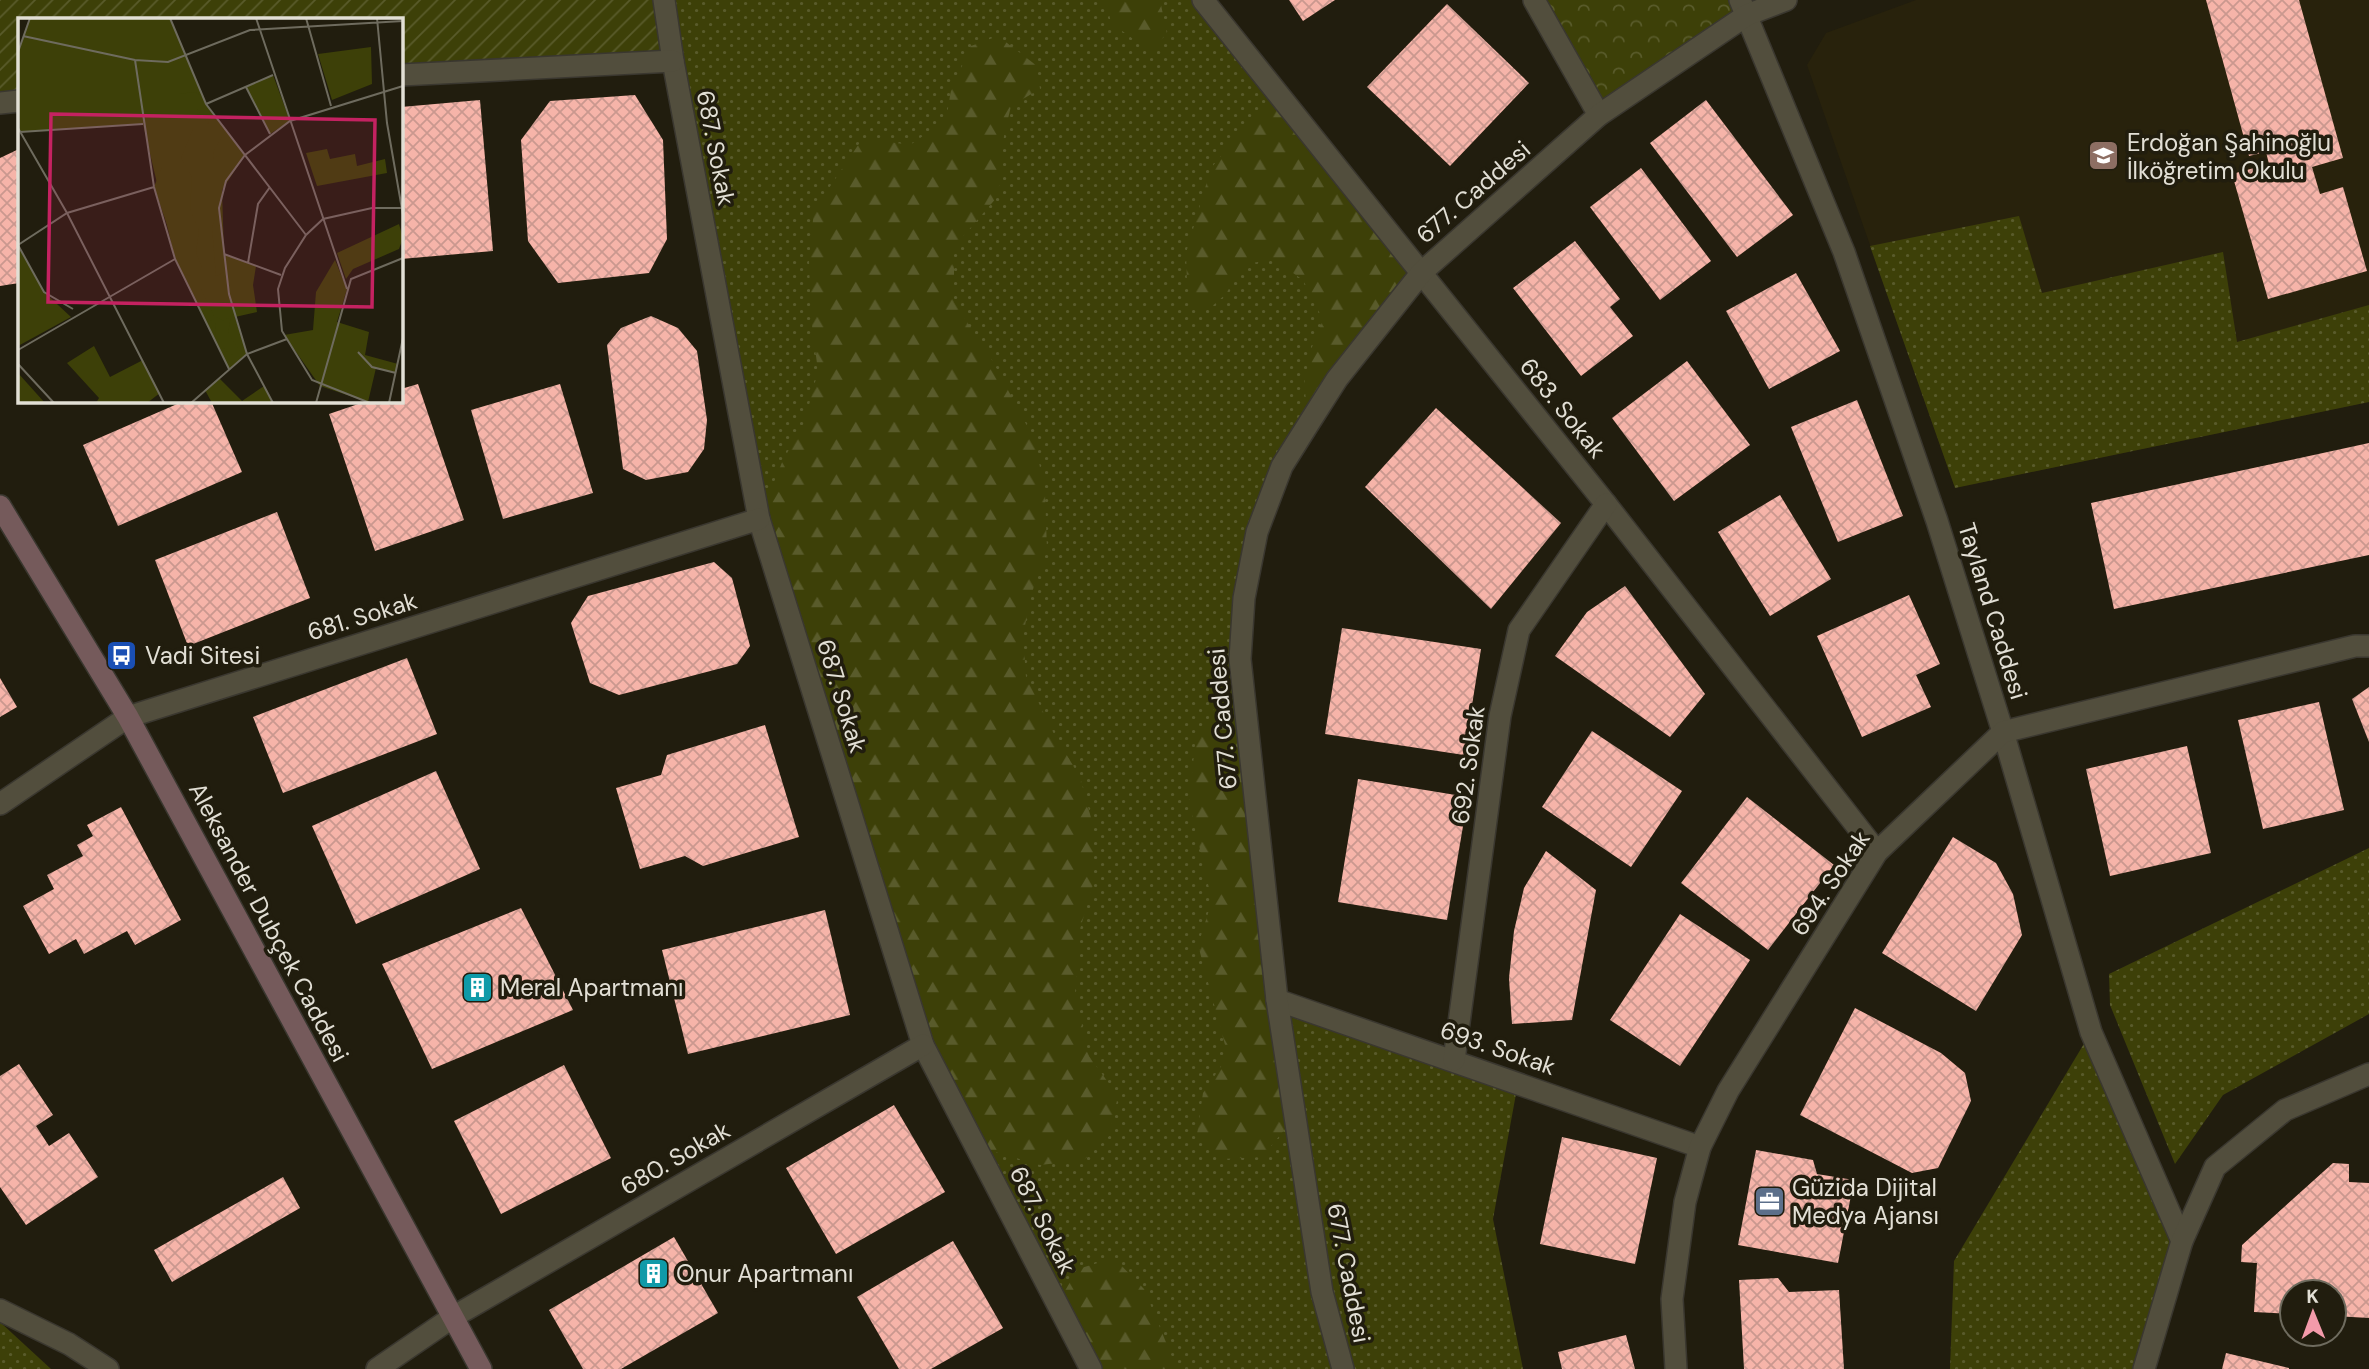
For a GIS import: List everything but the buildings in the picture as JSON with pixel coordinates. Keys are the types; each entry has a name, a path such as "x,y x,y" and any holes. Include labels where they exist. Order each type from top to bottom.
{"main road":[{"name":"Aleksander Dubçek Caddesi","path":"0,506 128,717 481,1369"}],"street":[{"name":"687. Sokak","path":"664,0 673,61 759,519 923,1045 1091,1369"},
{"name":"683. Sokak","path":"1203,0 1606,504 1877,852"},
{"path":"1534,0 1599,115"},
{"name":"677. Caddesi","path":"1343,1369 1322,1292 1277,1000 1240,659 1247,585 1257,532 1282,466 1337,379 1422,272 1599,115 1744,7 1786,0"},
{"name":"Tayland Caddesi","path":"1744,7 1844,252 1937,521 2003,732 2091,1032 2182,1241"},
{"path":"402,75 673,61"},
{"path":"0,103 18,101"},
{"name":"692. Sokak","path":"1454,1060 1500,716 1519,630 1606,504"},
{"name":"681. Sokak","path":"0,804 128,717 759,519"},
{"name":"694. Sokak","path":"1676,1369 1672,1299 1685,1202 1700,1147 1728,1091 1877,852 2003,732 2355,646 2369,646"},
{"name":"693. Sokak","path":"1277,1000 1700,1147"},
{"name":"680. Sokak","path":"377,1369 453,1317 923,1045"},
{"path":"2144,1369 2182,1241 2215,1167 2285,1110 2369,1074"},
{"path":"0,1310 69,1344 108,1369"}],"shaded area":[{"name":"Erdoğan Şahinoğlu İlköğretim Okulu","path":"1916,0 2369,0 2369,402 1955,488 1807,65 1826,33"}],"green space":[{"path":"0,0 664,0 673,61 402,75 402,18 18,18 18,101 0,103"},
{"path":"664,0 1203,0 1422,272 1282,466 1244,598 1277,1000 1518,1083 1493,1219 1523,1369 1091,1369 923,1045 759,519"},
{"path":"1106,0 1160,0 1167,34 1150,51 1111,23"},
{"path":"1534,0 1740,0 1747,15 1599,115"},
{"path":"998,36 1037,66 1040,89 1011,106 1004,136 998,196 954,247 954,302 992,360 1035,441 1045,494 1047,550 1031,595 1023,636 1026,677 1054,734 1080,777 1094,829 1093,885 1080,929 1075,994 1089,1056 1118,1096 1109,1136 1084,1160 1040,1165 988,1150 923,1045 759,519 783,460 804,424 818,371 811,318 809,260 814,210 863,138 910,145 946,120 951,90 971,46"},
{"path":"1279,95 1422,272 1309,423 1304,384 1312,347 1323,320 1303,280 1273,259 1242,265 1226,294 1210,308 1192,307 1187,281 1186,253 1211,168 1246,126"},
{"path":"2019,216 2042,293 2223,252 2237,342 2369,305 2369,402 1955,488 1870,246"},
{"path":"1240,659 1293,1105 1286,1128 1262,1157 1222,1159 1197,1134 1203,1093 1228,1056 1198,945 1212,901 1189,802 1195,745"},
{"path":"2369,848 2369,1014 2223,1095 2175,1164 2110,1005 2109,974"},
{"path":"2091,1032 2182,1241 2144,1369 1950,1369 1954,1261"},
{"path":"1114,1258 1144,1289 1177,1369 1091,1369 1063,1294 1078,1269"},
{"path":"0,1322 51,1369 0,1369"}],"place":[{"name":"Erdoğan Şahinoğlu İlköğretim Okulu","path":"2104,156"},
{"name":"Vadi Sitesi","path":"122,655"},
{"name":"Meral Apartmanı","path":"477,987"},
{"name":"Güzida Dijital Medya Ajansı","path":"1769,1201"},
{"name":"Onur Apartmanı","path":"653,1273"}]}
